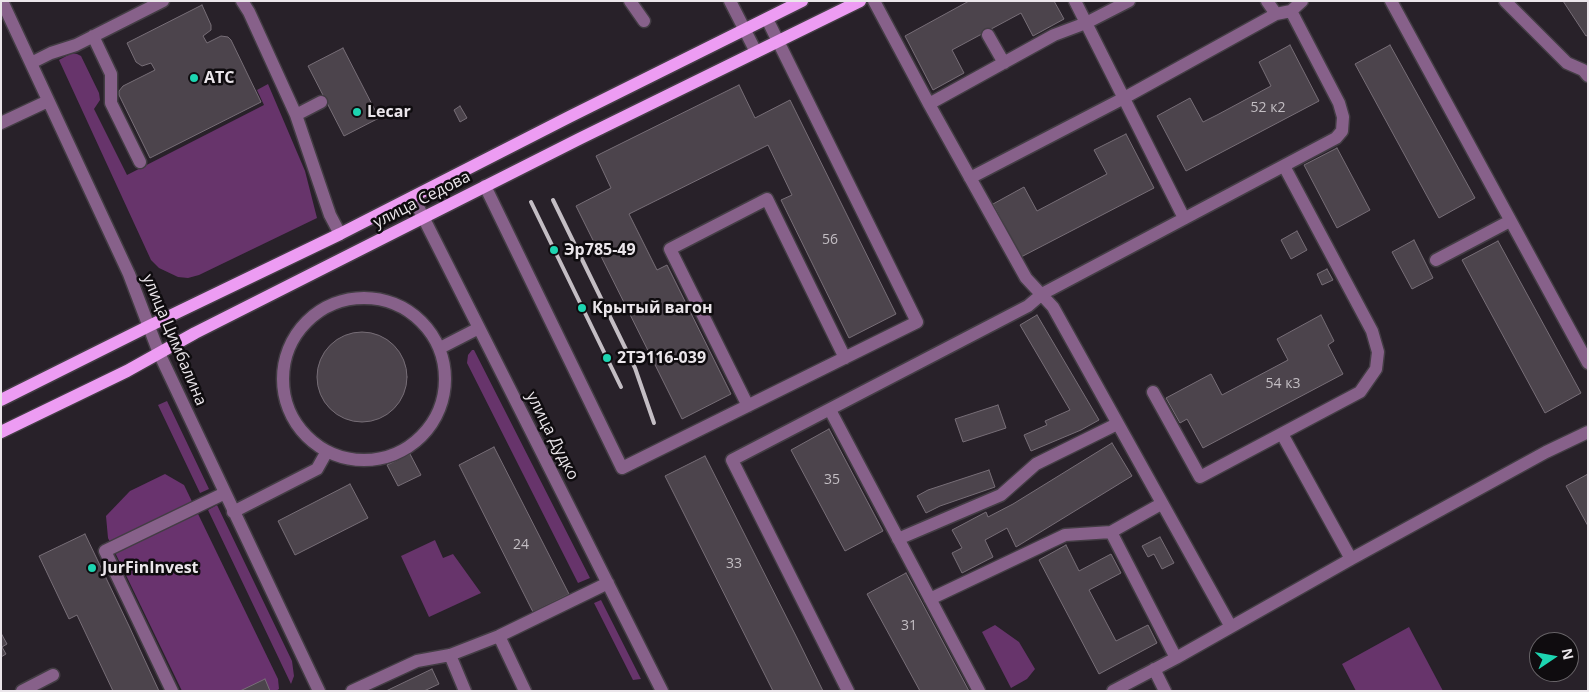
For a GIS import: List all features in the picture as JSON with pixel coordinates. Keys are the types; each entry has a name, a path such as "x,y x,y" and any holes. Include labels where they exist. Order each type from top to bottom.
{"main road":[{"name":"улица Седова","path":"1,400 340,234 802,1"},
{"name":"улица Седова","path":"1,432 127,371 196,333 484,186 860,1"}],"street":[{"name":"улица Цимбалина","path":"2,1 129,274 159,353 319,691"},
{"path":"31,64 51,53 76,45 163,1"},
{"path":"242,1 296,115 330,215 340,234"},
{"path":"630,1 644,21"},
{"path":"730,1 756,52"},
{"path":"874,1 1026,278 1053,307 1231,627"},
{"path":"1075,1 1184,218"},
{"path":"929,104 1054,35 1086,23 1129,1"},
{"path":"1267,1 1276,14"},
{"path":"970,178 1124,98 1276,14 1291,11 1302,1"},
{"path":"1391,1 1588,363"},
{"path":"1505,1 1567,62 1586,71"},
{"path":"848,691 732,460 1028,306 1042,294 1336,138 1342,131 1343,117 1339,102 1291,11"},
{"path":"484,186 622,468 917,322 767,19"},
{"path":"988,35 1004,63"},
{"path":"93,36 111,74 111,103 140,162"},
{"path":"1,123 48,101"},
{"path":"296,115 322,102"},
{"path":"1153,392 1200,477 1360,392 1376,369 1378,352 1372,331 1284,166"},
{"name":"улица Дудко","path":"413,197 662,691"},
{"path":"748,406 670,248 767,199 845,358"},
{"path":"1436,260 1510,221"},
{"path":"370,298 384,300 400,306 421,320 432,333 440,348 445,364 446,392 437,418 426,435 370,462 355,462 326,453 312,443 299,429 290,413 284,394 283,377 285,361 290,346 302,327 319,312 343,301 370,298"},
{"path":"440,348 479,328"},
{"path":"830,410 979,691"},
{"path":"898,539 1002,495 1036,464 1117,424"},
{"path":"1113,691 1176,658 1546,452 1588,432"},
{"path":"1282,434 1351,559"},
{"path":"234,512 317,469 326,453"},
{"path":"172,691 105,551 225,493"},
{"path":"930,599 1065,535 1111,532 1161,504"},
{"path":"1111,532 1176,658"},
{"path":"352,691 417,661 450,655 499,636 608,583"},
{"path":"499,636 525,691"},
{"path":"450,655 465,691"},
{"path":"1154,669 1165,691"},
{"path":"22,691 53,675"}],"shaded area":[{"path":"72,53 81,56 99,93 100,100 94,109 127,175 264,105 257,90 268,84 305,171 317,218 199,275 188,278 178,277 159,268 151,260 59,60"},
{"path":"474,350 590,578 578,583 467,363 468,355"},
{"path":"167,401 209,489 200,493 158,405"},
{"path":"165,474 184,485 278,679 279,689 276,691 182,691 108,538 106,516 130,491"},
{"path":"217,505 292,661 294,676 291,684 208,510"},
{"path":"435,540 443,558 453,554 481,593 429,617 401,556"},
{"path":"601,600 641,679 633,680 594,603"},
{"path":"995,625 1019,642 1035,669 1027,679 1011,688 982,632"},
{"path":"1409,627 1443,691 1356,691 1342,664"}],"building":[{"path":"969,1 1054,1 1064,19 1033,36 1021,13 952,50 964,73 933,90 905,36"},
{"path":"1563,1 1588,1 1588,35 1586,36"},
{"name":"АТС","path":"202,5 211,25 211,30 203,36 207,43 221,36 228,37 231,40 261,102 150,158 119,95 119,91 123,86 155,70 151,63 142,66 136,62 127,43"},
{"path":"1290,45 1319,101 1186,171 1157,116 1190,98 1203,122 1217,115 1271,86 1259,62"},
{"path":"1390,45 1475,198 1439,218 1355,64"},
{"path":"343,48 379,118 344,136 308,66"},
{"path":"739,85 755,118 790,100 896,314 849,338 781,200 792,195 768,145 629,214 657,270 667,265 731,394 682,419 576,206 611,188 596,156"},
{"path":"460,106 467,118 460,122 454,110"},
{"path":"1126,134 1154,188 1021,257 993,204 1024,187 1037,211 1107,174 1094,150"},
{"path":"1337,148 1370,210 1337,228 1304,165"},
{"path":"1297,231 1307,250 1291,259 1281,240"},
{"path":"1414,240 1433,278 1412,289 1392,252"},
{"path":"1498,241 1581,393 1545,413 1462,260"},
{"path":"1327,269 1333,280 1322,285 1317,274"},
{"path":"1037,315 1099,420 1081,430 1031,451 1024,435 1047,425 1045,421 1070,410 1020,325"},
{"path":"1321,315 1334,341 1328,345 1343,374 1203,448 1187,419 1180,423 1166,398 1211,374 1222,395 1288,360 1277,339"},
{"path":"362,332 379,335 394,345 404,360 407,377 404,394 394,409 379,419 362,422 345,419 330,409 320,394 317,377 320,360 330,345 345,335"},
{"path":"998,405 1006,428 963,442 955,419"},
{"path":"829,429 883,531 845,551 791,450"},
{"path":"1112,443 1132,476 1016,547 1007,528 985,540 993,557 962,573 952,553 962,548 952,530 986,512 988,517 1013,504"},
{"path":"494,447 569,594 533,612 459,465"},
{"path":"410,454 421,475 398,486 387,465"},
{"path":"705,456 823,691 773,691 665,476"},
{"path":"989,470 995,487 940,506 926,513 917,496 928,490"},
{"path":"1588,474 1588,526 1566,486"},
{"path":"350,484 368,518 295,555 278,521"},
{"path":"85,534 159,691 113,691 77,615 69,619 39,556"},
{"path":"1160,537 1174,563 1162,569 1154,554 1148,557 1142,546"},
{"path":"1066,545 1079,571 1111,554 1121,573 1089,590 1116,641 1148,625 1157,643 1099,674 1039,560"},
{"path":"906,573 969,691 920,691 867,594"},
{"path":"1,633 7,644 2,647 6,654 1,657"},
{"path":"432,669 439,684 424,691 386,691"},
{"path":"265,679 270,691 240,691"}],"railway":[{"path":"553,200 635,368 654,423"},
{"path":"531,202 621,387"}],"place":[{"name":"АТС","path":"194,78"},
{"name":"Lecar","path":"357,112"},
{"name":"Эр785-49","path":"554,250"},
{"name":"Крытый вагон","path":"582,308"},
{"name":"2ТЭ116-039","path":"607,358"},
{"name":"JurFinInvest","path":"92,568"}]}
